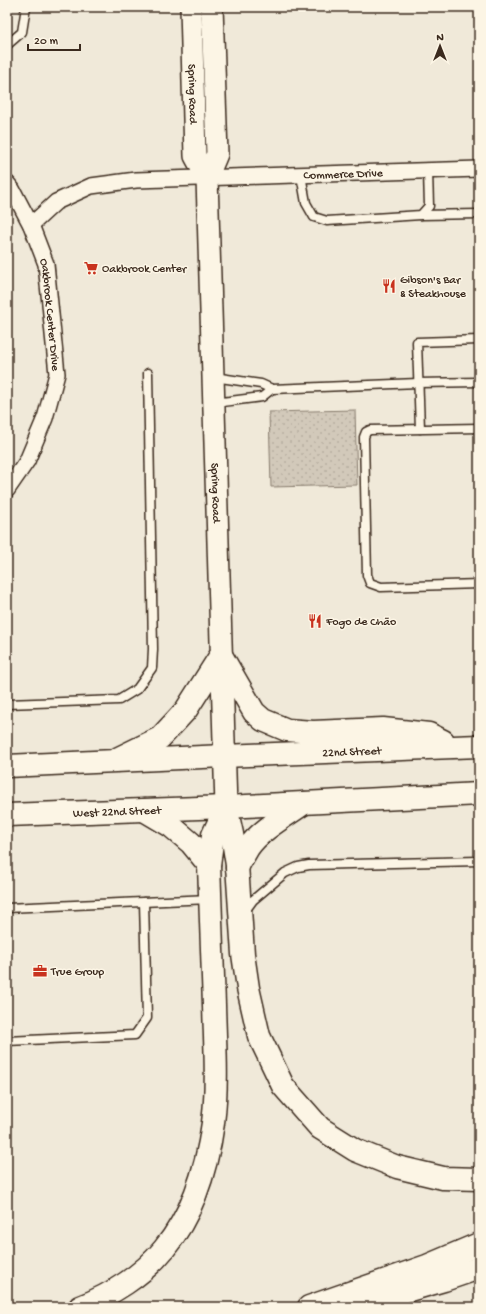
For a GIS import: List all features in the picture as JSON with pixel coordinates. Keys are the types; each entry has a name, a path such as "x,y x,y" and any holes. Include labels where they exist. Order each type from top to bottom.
{"main road":[{"path":"112,761 160,738 186,710 221,655 254,712 263,720 287,730 313,732 383,729 428,734 455,746"},
{"name":"22nd Street","path":"224,756 479,746"},
{"path":"7,766 224,756"},
{"path":"226,807 479,794"},
{"path":"237,868 248,847 268,828 304,803"},
{"path":"80,1307 106,1295 126,1282 143,1270 164,1249 185,1218 198,1187 207,1154 213,1122 216,1077 209,865 213,835 226,807"},
{"path":"226,807 237,868 243,954 248,988 258,1036 283,1086 320,1128 354,1150 397,1168 443,1178 479,1179"},
{"name":"West 22nd Street","path":"7,815 226,807"},
{"path":"144,810 170,826 191,843 209,865"},
{"path":"309,1307 427,1266 479,1244"},
{"path":"351,1307 479,1268"}],"street":[{"name":"Spring Road","path":"191,7 195,156 207,178"},
{"name":"Spring Road","path":"212,7 217,154 207,178 226,807"},
{"name":"Commerce Drive","path":"207,178 479,169"},
{"path":"31,225 56,202 91,186 136,180 207,178"},
{"name":"Oakbrook Center Drive","path":"7,183 12,189 31,225 46,264 57,374 45,418 29,455 7,490"}],"lane":[{"path":"7,45 22,32 26,7"},
{"path":"421,215 429,206 428,171"},
{"path":"301,175 306,203 314,217 327,221 421,215 479,214"},
{"path":"420,429 417,342 479,340"},
{"path":"7,704 119,700 137,689 152,668 153,649 148,373"},
{"path":"213,377 261,384 272,389 479,382"},
{"path":"214,403 262,397 272,389"},
{"path":"479,428 370,430 366,432 364,437 367,575 370,583 382,587 479,584"},
{"path":"240,920 253,900 285,873 298,867 309,865 479,861"},
{"path":"7,908 210,900"},
{"path":"7,1041 135,1035 147,1018 144,902"}],"shaded area":[{"path":"355,410 357,485 271,487 269,412"}],"place":[{"name":"Oakbrook Center","path":"91,268"},
{"name":"Gibson's Bar & Steakhouse","path":"389,286"},
{"name":"Fogo de Chão","path":"315,621"},
{"name":"True Group","path":"40,971"}]}
